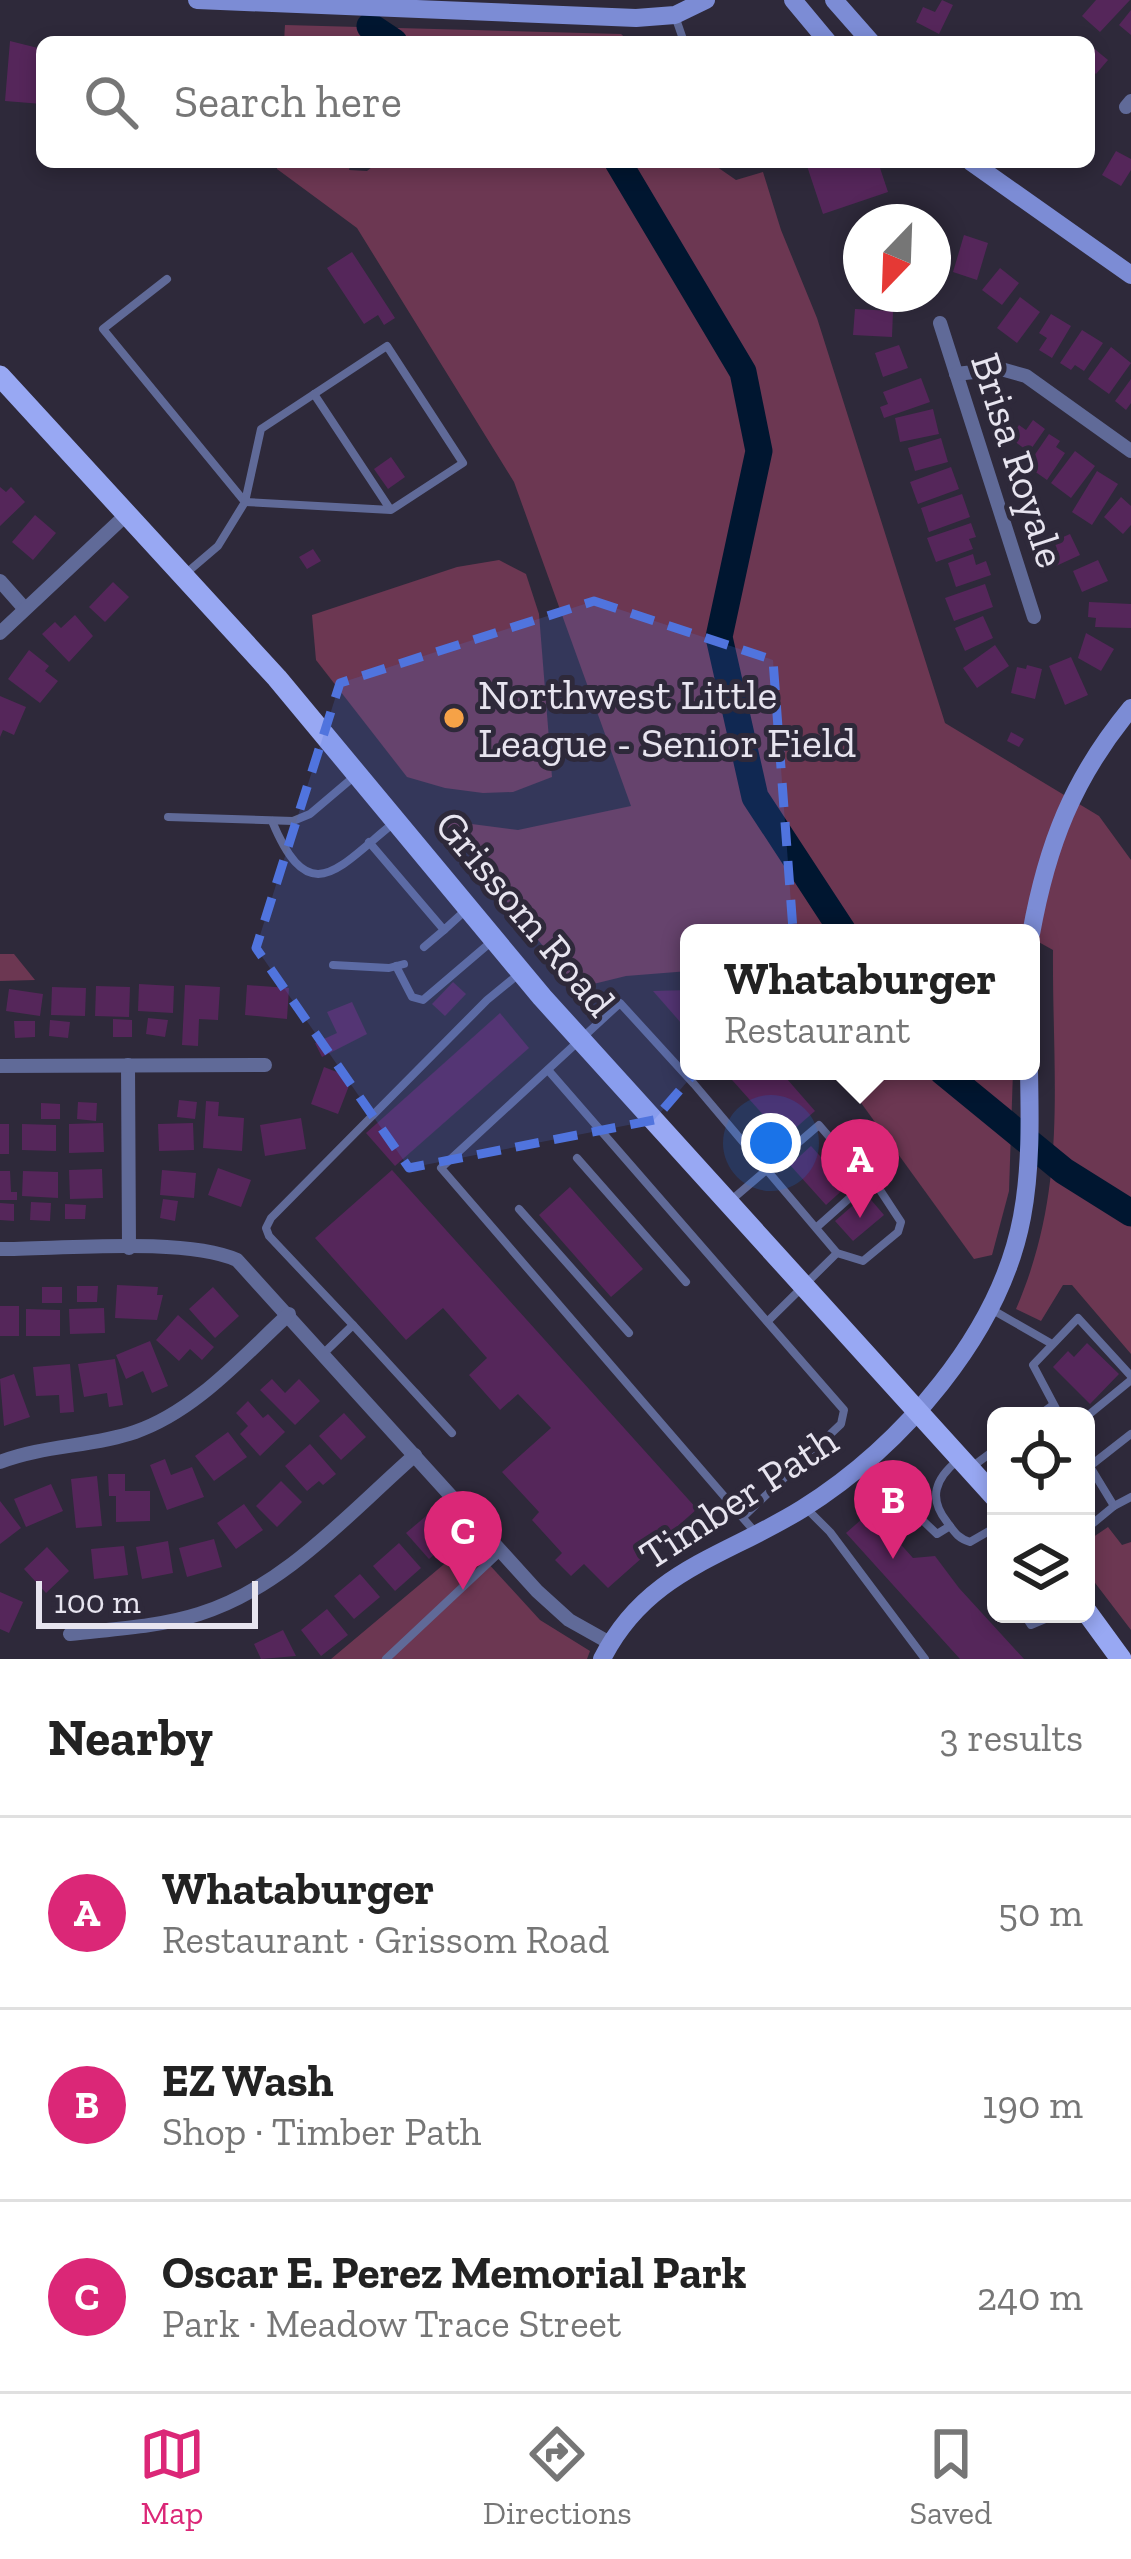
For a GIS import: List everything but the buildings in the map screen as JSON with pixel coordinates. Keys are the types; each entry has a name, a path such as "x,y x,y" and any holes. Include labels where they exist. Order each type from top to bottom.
{"main road":[{"name":"Grissom Road","path":"0,376 278,679 521,972 987,1488"},
{"path":"1095,1623 1121,1659"}],"street":[{"path":"197,0 666,11 706,0"},
{"path":"793,0 823,36"},
{"path":"834,0 867,36"},
{"path":"987,168 1131,275"},
{"name":"Brisa Royale","path":"940,323 1034,617"},
{"path":"956,374 1001,369 1026,376 1131,451"},
{"path":"0,633 127,514"},
{"path":"0,581 24,608"},
{"path":"1033,924 1054,833 1080,780 1131,708"},
{"path":"0,1066 265,1065"},
{"path":"128,1066 129,1248"},
{"name":"Timber Path","path":"606,1651 636,1610 671,1578 749,1525 805,1507 862,1462 951,1372 998,1289 1022,1217 1031,1124 1029,1080"},
{"path":"0,1249 216,1251 249,1269 551,1606 606,1651"},
{"path":"0,1462 42,1449 115,1438 154,1424 189,1403 289,1314"},
{"path":"70,1634 170,1622 246,1595 290,1565 415,1455"}],"lane":[{"path":"167,279 103,329 245,502 391,510 463,463 387,346 261,430 245,502 218,546 183,576"},
{"path":"314,394 391,510"},
{"path":"168,817 293,820 310,814 357,774"},
{"path":"272,821 286,856 308,873 334,870 396,821"},
{"path":"369,842 444,930"},
{"path":"424,947 468,908"},
{"path":"333,965 400,965 412,997 423,1000 494,940"},
{"path":"452,1433 266,1228 487,1000 521,972"},
{"path":"548,1070 844,1410 845,1418 749,1525 441,1168 620,1003 680,1070"},
{"path":"689,1080 838,1253 863,1261 898,1232 902,1222 878,1187 871,1185 863,1186 817,1227"},
{"path":"728,1203 819,1125 871,1185"},
{"path":"577,1158 686,1282"},
{"path":"519,1209 629,1333"},
{"path":"768,1321 838,1253"},
{"path":"989,1308 1052,1344"},
{"path":"1050,1407 1034,1366 1078,1318 1131,1378 1095,1409"},
{"path":"324,1353 353,1325"},
{"path":"1095,1458 1131,1434"},
{"path":"987,1453 941,1474 935,1487 937,1509 961,1540 970,1542 987,1532"},
{"path":"862,1462 938,1534 950,1526"},
{"path":"1095,1475 1114,1506"},
{"path":"1095,1522 1131,1496"},
{"path":"805,1507 830,1532 926,1659"},
{"path":"386,1659 502,1551"}],"highlighted area":[{"path":"594,601 773,660 795,957 654,1120 409,1168 256,948 340,683"}],"shaded area":[{"path":"285,25 623,36 284,36"},
{"path":"719,168 736,180 763,172 817,318 945,723 1099,816 1131,860 1131,1354 1072,1285 1063,1285 1041,1321 1016,1309 1044,1219 1054,1132 1053,950 1040,943 1040,924 680,924 680,972 626,976 577,988 441,820 518,830 631,806 514,482 357,228 277,169"},
{"name":"Northwest Little League - Senior Field","path":"499,560 526,574 539,614 552,777 513,792 483,793 407,777 316,660 312,615 457,567"},
{"path":"0,954 14,954 35,980 0,981"},
{"path":"845,1080 1013,1080 1009,1191 992,1255 974,1259"},
{"path":"1108,1527 1122,1545 1131,1542 1131,1630 1095,1583 1095,1536"},
{"path":"464,1537 540,1620 590,1651 587,1659 331,1659 449,1560"}],"waterway":[{"path":"370,26 385,36"},
{"path":"622,168 743,372 759,451 719,637 755,797 838,924"},
{"path":"953,1080 1064,1171 1131,1213"}],"place":[{"name":"Northwest Little League - Senior Field","path":"454,718"},
{"name":"Whataburger","path":"860,1218"},
{"name":"EZ Wash","path":"893,1559"},
{"name":"Oscar E. Perez Memorial Park","path":"463,1590"}]}
